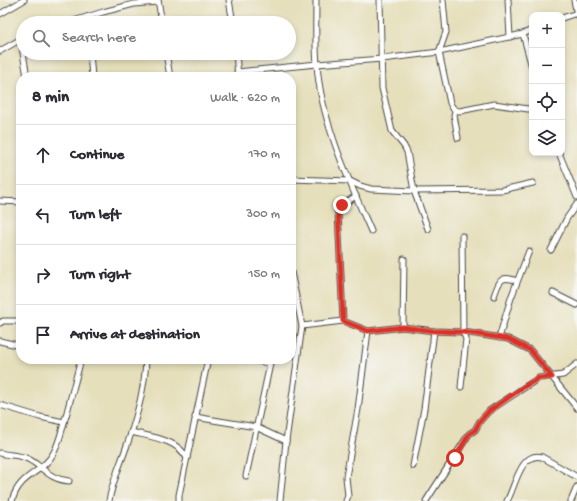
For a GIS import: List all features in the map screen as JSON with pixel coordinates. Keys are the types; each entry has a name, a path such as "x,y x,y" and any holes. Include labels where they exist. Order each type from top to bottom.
{"street":[{"path":"0,14 24,0"},
{"path":"229,0 232,16"},
{"path":"316,0 317,64 319,84 329,125 371,231"},
{"path":"380,0 382,88 392,131 407,152 414,191 428,230"},
{"path":"443,0 446,32 439,52 450,103 455,111 454,115 458,138"},
{"path":"508,0 510,37"},
{"path":"565,17 577,14 574,0"},
{"path":"90,16 134,4 158,1 161,16"},
{"path":"260,72 317,64 382,59 439,52 510,37 529,31"},
{"path":"523,34 529,56"},
{"path":"0,51 16,42"},
{"path":"24,60 26,72"},
{"path":"91,60 92,72"},
{"path":"167,60 169,72"},
{"path":"237,60 238,72"},
{"path":"455,111 460,112 494,104 529,109"},
{"path":"560,156 577,197"},
{"path":"296,179 350,181 371,189 414,191 502,190 533,183"},
{"path":"343,321 338,212 342,205 356,196"},
{"path":"0,201 16,202"},
{"path":"551,250 567,218 577,204"},
{"path":"461,387 466,339 463,332 462,236"},
{"path":"499,338 517,281 530,251"},
{"path":"403,327 404,259"},
{"path":"494,296 501,281 505,278 517,281"},
{"path":"553,293 577,305"},
{"path":"280,501 286,441 302,326 296,297"},
{"path":"0,323 3,321 16,321"},
{"path":"302,326 343,321 368,331 403,327 434,331 463,332 508,339 530,350 577,408"},
{"path":"346,501 348,496 346,477 358,408 368,331"},
{"path":"413,466 424,409 434,331"},
{"path":"0,341 16,345"},
{"path":"12,501 16,490 22,482 30,474 41,469 53,454 60,439 80,364"},
{"path":"109,501 139,404 146,364"},
{"path":"179,501 207,364"},
{"path":"246,476 270,364"},
{"path":"426,501 469,434 475,430 480,421 489,411 539,378 563,375 577,364"},
{"path":"0,405 40,417 64,422"},
{"path":"195,417 256,427 286,441"},
{"path":"131,432 175,444 183,450 187,458"},
{"path":"0,453 18,455 30,460 51,476 69,481"},
{"path":"507,501 511,495 520,470 525,463 537,455 577,477"},
{"path":"571,501 577,486"}],"route":[{"path":"342,205 338,212 343,321 368,331 403,327 434,331 463,332 508,339 530,350 552,377 539,378 489,411 480,421 475,430 469,434 455,458"}]}
